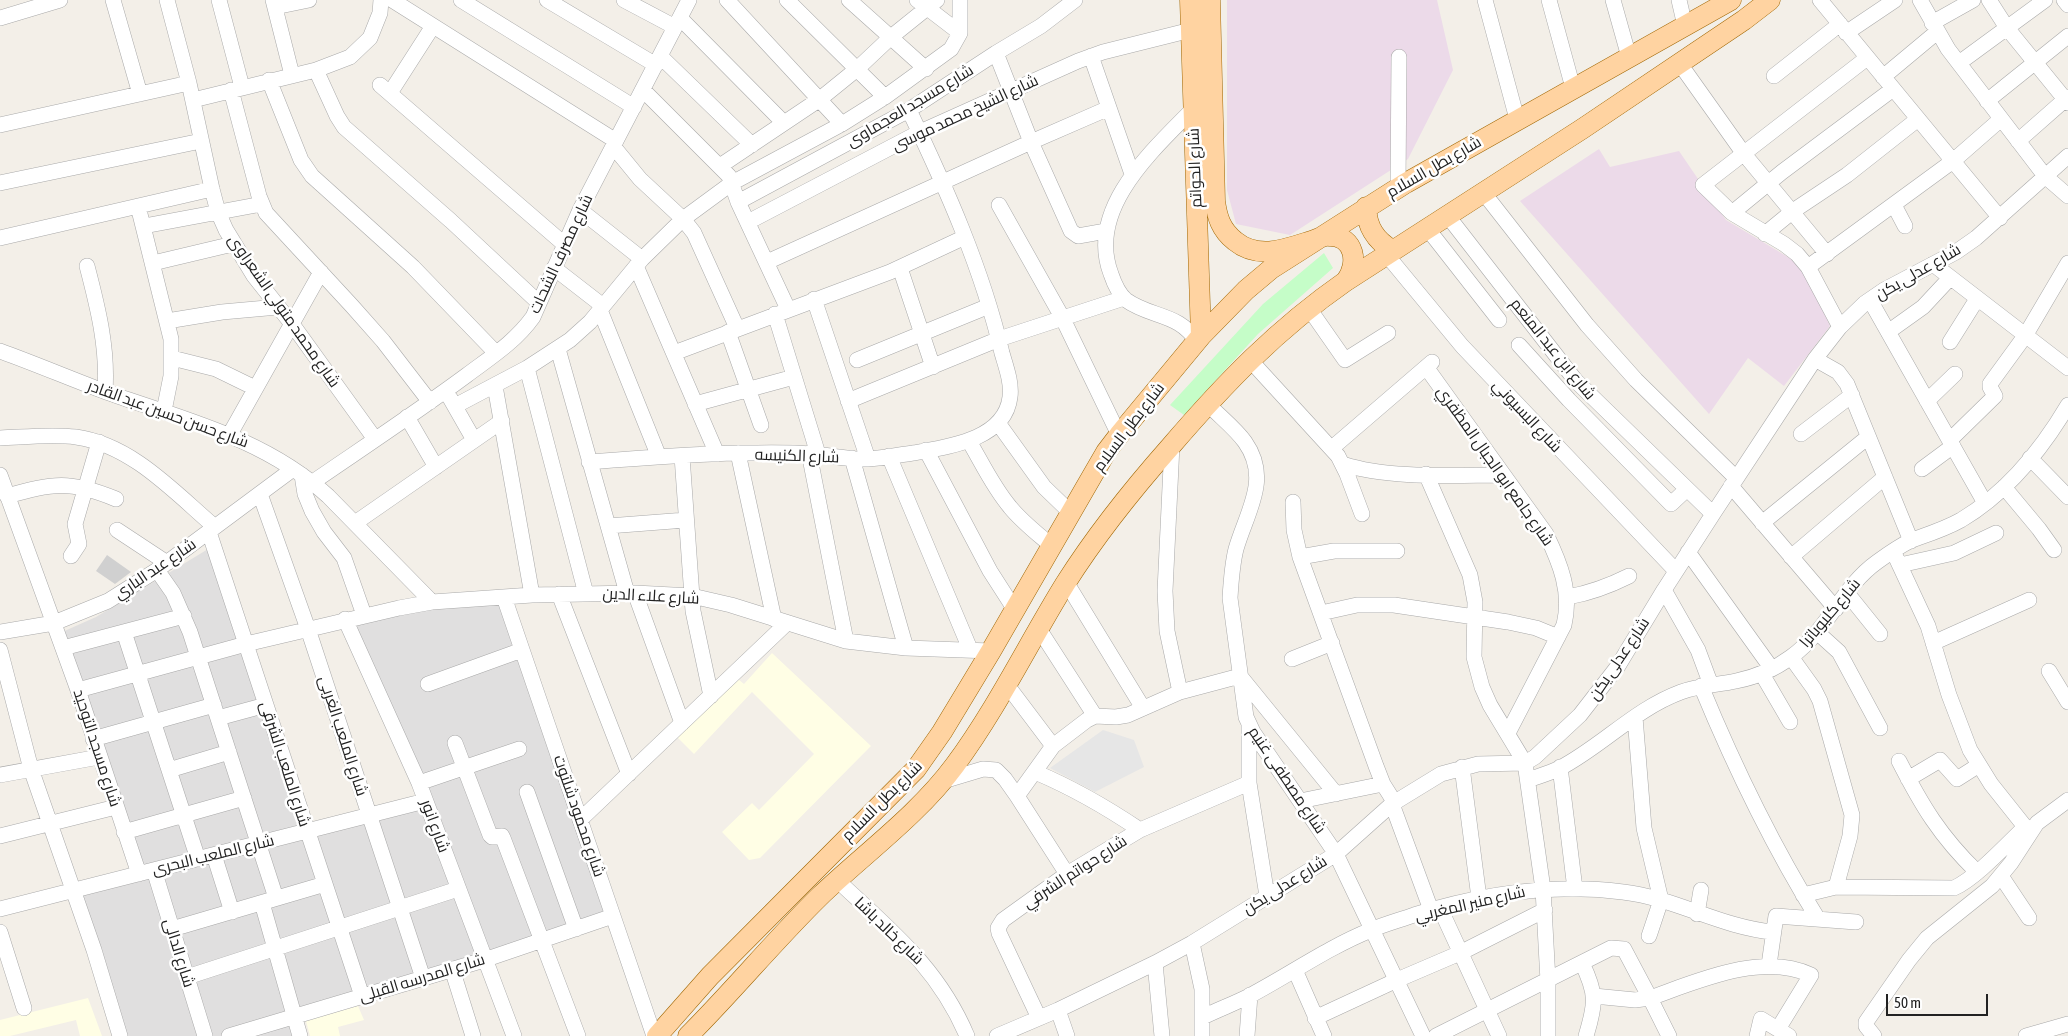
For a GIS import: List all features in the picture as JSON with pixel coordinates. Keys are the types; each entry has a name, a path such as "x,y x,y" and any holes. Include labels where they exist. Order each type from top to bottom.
{"main road":[{"name":"شارع الحواتم","path":"1190,0 1199,339"},
{"name":"شارع الحواتم","path":"1210,0 1217,218 1229,237 1248,249 1271,252 1314,240"},
{"name":"شارع بطل السلام","path":"655,1036 710,976 834,849 901,786 930,751 1053,547 1095,470 1119,434 1199,339 1255,282 1314,240 1398,187 1730,0"},
{"path":"1730,0 1744,20"},
{"name":"شارع بطل السلام","path":"688,1036 800,916 924,802 942,781 1007,685 1066,582 1113,516 1207,403 1276,334 1346,281 1582,130 1744,20 1770,0"},
{"path":"1366,207 1368,225 1372,233 1389,252"},
{"path":"1314,240 1331,235 1346,242 1352,249 1354,266 1352,274 1346,281"},
{"path":"957,708 960,714 970,722 982,724"},
{"path":"710,976 715,985 729,994"},
{"path":"691,996 702,998 711,1006 713,1011"}],"street":[{"path":"0,18 60,0"},
{"path":"113,0 140,94"},
{"name":"شارع محمد متولي الشعراوى","path":"167,0 189,82 218,212 233,244 375,439"},
{"path":"219,0 236,88 262,204 271,219 383,341 430,402"},
{"path":"292,75 274,4 308,0"},
{"path":"193,100 316,70 350,57 370,38 380,13 381,0"},
{"path":"392,0 614,144 640,179 684,219 698,241 733,330 749,390 761,425"},
{"path":"461,0 634,107"},
{"path":"547,0 658,61 752,145"},
{"name":"شارع مصرف الشحات","path":"303,475 375,439 430,402 512,342 522,332 533,318 580,210 689,0"},
{"path":"727,0 842,124"},
{"path":"788,0 885,97"},
{"path":"849,0 926,69"},
{"path":"455,406 527,368 558,349 580,332 639,263 684,219 732,183 842,124 926,69 951,49 960,33 960,0"},
{"name":"شارع مسجد العجماوى","path":"738,202 909,110 1041,26 1076,0"},
{"path":"1485,0 1517,119"},
{"path":"1549,0 1573,88"},
{"path":"1613,0 1629,57"},
{"path":"1679,0 1686,26"},
{"path":"1820,0 2000,218"},
{"path":"1774,76 1843,28 1895,0"},
{"path":"1920,0 1935,28 1959,64 2045,176 2068,196"},
{"path":"1884,77 1935,28 1973,0"},
{"path":"1989,0 2007,28 2067,100 2018,141"},
{"path":"1959,64 2045,0"},
{"path":"2064,0 2068,5"},
{"path":"628,1 677,22 784,123"},
{"path":"720,166 820,99 857,69 927,3 960,33"},
{"path":"433,26 385,89 564,244"},
{"name":"شارع الشيخ محمد موسى","path":"748,222 920,132 1010,90 1091,56 1191,30"},
{"path":"1987,101 2068,36"},
{"path":"996,53 1031,142 1071,231 1078,236 1106,231"},
{"path":"1091,56 1132,174"},
{"path":"1398,187 1399,57"},
{"path":"1840,327 1808,268 1797,254 1784,244 1732,213 1703,185 1867,58"},
{"path":"1680,64 1744,154 1827,254"},
{"path":"316,70 336,116 344,127 451,221 539,303"},
{"path":"269,80 301,160 312,176 413,267 496,353"},
{"path":"0,125 189,82"},
{"path":"1732,213 1768,182 1893,89"},
{"path":"642,90 729,176 738,202 767,262 781,312 794,377 814,454 846,641"},
{"path":"767,262 1109,108"},
{"path":"1193,109 1142,161 1123,188 1106,231 1105,249 1114,283 1124,298 1147,312 1180,323 1199,339"},
{"path":"909,110 943,182 965,237 999,339 1011,387 1008,406 998,423 1044,487 1071,513"},
{"path":"1808,268 1953,161 2001,119"},
{"path":"1765,234 1793,211 1847,175 1918,120"},
{"path":"0,183 201,141"},
{"name":"شارع عدلى يكن","path":"996,1036 1058,1010 1192,943 1336,854 1394,804 1441,774 1462,767 1494,763 1524,763 1558,737 1600,692 1618,666 1712,514 1815,359 1840,327 1870,300 1894,284 1956,252 2000,218 2068,156"},
{"path":"0,238 212,188"},
{"path":"1483,192 1587,325 1636,380 1733,482 1762,523 1836,610"},
{"path":"144,226 262,204"},
{"path":"1894,204 1905,226"},
{"path":"999,205 1062,317 1119,434"},
{"path":"138,206 167,321 172,358 169,394 164,411"},
{"path":"580,210 639,263 674,353 717,454"},
{"name":"شارع ابن عبد المنعم","path":"1447,215 1576,381 1712,514"},
{"path":"1427,228 1499,320"},
{"path":"674,353 900,268 965,237"},
{"path":"153,263 233,244"},
{"name":"شارع البسيوني","path":"1389,252 1468,353 1676,571"},
{"path":"1922,469 1951,443 1994,396 1995,394 1990,384 2025,336 2068,263"},
{"path":"1933,264 2068,368"},
{"path":"87,266 105,345 107,366 106,391"},
{"path":"554,268 602,308 659,457"},
{"path":"900,268 933,366"},
{"path":"230,434 321,272"},
{"path":"1888,332 1923,307 1950,278"},
{"path":"848,401 999,339 1124,298"},
{"path":"814,299 868,459"},
{"path":"1950,342 1977,299"},
{"path":"1870,300 1986,503"},
{"path":"857,360 989,306"},
{"path":"167,321 222,312 278,307"},
{"path":"1308,308 1345,360 1388,333"},
{"path":"1519,345 1569,400 1670,503 1674,503 1687,489"},
{"path":"558,349 608,526 631,593 682,723"},
{"name":"شارع حسن حسين عبد القادر","path":"0,350 106,391 230,434 260,448 303,475 355,523 432,602"},
{"path":"172,358 216,369 255,388"},
{"path":"1815,359 1842,376 1852,395 1911,541"},
{"path":"1250,360 1332,448 1343,464 1362,514"},
{"name":"شارع جامع ابو الجبال المظفري","path":"1332,448 1429,365 1503,476 1546,534 1556,554 1563,575 1568,597 1568,611 1564,625 1508,733"},
{"path":"527,368 586,594"},
{"path":"1927,401 1955,374"},
{"path":"695,404 794,377"},
{"path":"495,386 532,595"},
{"path":"446,390 474,440"},
{"path":"1801,434 1852,395"},
{"name":"شارع مصطفى غنيم","path":"1207,403 1244,442 1254,459 1258,471 1255,495 1236,550 1230,598 1244,711 1249,724 1336,854 1423,1036"},
{"name":"شارع كليوباترا","path":"1528,780 1560,767 1666,698 1706,685 1737,681 1767,671 1791,657 1818,633 1847,593 1874,564 1911,541 1961,520 1986,503 2004,487 2050,433 2068,405"},
{"path":"407,417 436,467"},
{"path":"355,523 502,421"},
{"name":"شارع الكنيسه","path":"589,462 738,453 814,454 868,459 969,441 988,431 998,423"},
{"path":"0,438 62,436 99,442 134,459 212,529"},
{"path":"1762,523 1868,437"},
{"path":"969,441 1010,507 1028,527 1053,547"},
{"path":"71,556 79,544 75,524 84,487 99,442"},
{"path":"1172,444 1165,591 1167,631 1180,692"},
{"path":"926,450 986,564 1015,610"},
{"path":"580,820 711,696 780,621 738,453"},
{"path":"682,456 692,596 711,696"},
{"path":"889,456 970,649"},
{"path":"852,458 906,648"},
{"path":"2030,458 2068,498"},
{"path":"1343,464 1371,470 1503,476"},
{"path":"1426,474 1470,575 1475,616 1474,643 1476,669 1490,705 1524,763 1528,780 1545,910 1548,1036"},
{"name":"شارع مسجد التوحيد","path":"0,475 78,690 138,874"},
{"path":"303,475 305,494 324,532 344,558 364,615"},
{"name":"شارع عبد الباري","path":"0,632 54,623 108,601 162,567 260,494 303,475"},
{"path":"1791,557 1885,477"},
{"path":"7,496 44,486 71,485 84,487 116,499"},
{"path":"2004,487 2035,523 2054,550"},
{"name":"شارع الملعب الغربى","path":"260,494 308,629 423,978"},
{"path":"1293,502 1294,530 1300,557 1383,784 1394,804 1435,909 1460,953 1499,1036"},
{"path":"608,526 686,520"},
{"name":"شارع الملعب الشرقى","path":"212,529 246,644 362,996"},
{"path":"118,530 162,567 184,616 259,843 275,948 300,1036"},
{"path":"1900,565 1954,553 1996,533"},
{"path":"1300,557 1334,551 1397,551"},
{"path":"1893,551 1921,610 1962,732 1978,765 2028,830"},
{"path":"1688,552 1767,671 1790,722"},
{"path":"1568,597 1603,588 1629,576"},
{"path":"1066,582 1143,708"},
{"path":"1664,590 1698,650 1706,685 1733,762 1803,895 1818,919"},
{"name":"شارع علاء الدين","path":"78,690 246,644 364,615 432,602 532,595 631,593 692,596 731,605 846,641 906,648 991,651"},
{"path":"1847,593 1880,634"},
{"path":"559,594 629,774"},
{"name":"شارع محمود شلتوت","path":"504,597 655,1036"},
{"path":"1933,643 2029,600"},
{"path":"1322,613 1357,605 1376,604 1475,616 1536,628 1558,637"},
{"path":"63,648 184,616"},
{"name":"شارع انور","path":"346,619 420,783 484,960 514,1036"},
{"path":"1039,629 1095,716"},
{"path":"124,632 198,859"},
{"path":"1818,633 1839,652 1880,728"},
{"path":"1292,659 1332,643"},
{"path":"0,650 31,769 120,1036"},
{"path":"428,684 522,650"},
{"path":"1791,657 1811,684 1820,701 1852,815 1850,836 1836,886"},
{"path":"2048,671 2067,697"},
{"path":"1017,796 1053,746 1087,720 1095,716 1116,717 1180,692 1240,676 1336,794"},
{"path":"1007,685 1053,746"},
{"path":"93,739 153,722 266,705"},
{"path":"1635,717 1644,828 1661,900 1648,936"},
{"path":"1249,724 1249,783 1267,896"},
{"path":"455,742 490,835 492,837 502,836 503,838 578,1036"},
{"path":"420,783 519,749"},
{"path":"168,770 229,752"},
{"path":"0,776 99,757"},
{"path":"1908,779 1940,760 1957,779 1978,765"},
{"path":"1899,761 1933,822 1956,852 1977,872"},
{"path":"1462,767 1479,898"},
{"path":"1560,767 1575,889"},
{"path":"942,781 989,768 1001,774 1067,874"},
{"path":"1035,772 1107,807 1140,830"},
{"name":"شارع حواتم الشرفي","path":"1039,1018 998,928 1003,920 1067,874 1140,830 1249,783"},
{"path":"1300,802 1383,784"},
{"path":"527,792 576,929"},
{"path":"124,832 244,798"},
{"name":"شارع الملعب البحرى","path":"0,909 425,800"},
{"path":"1803,895 1836,886 1954,888 1962,885 2046,815 2066,805"},
{"path":"0,836 116,807"},
{"path":"1871,1032 1866,1022 1918,948 1938,928 1980,896 2001,876 2028,830"},
{"path":"214,855 232,912"},
{"name":"شارع الدالى","path":"154,870 205,1036"},
{"path":"2001,876 2029,918"},
{"name":"شارع خالد باشا","path":"837,880 915,953 942,988 967,1036"},
{"path":"172,929 326,884"},
{"path":"187,977 458,889"},
{"name":"شارع منير المغربي","path":"1203,1017 1250,995 1372,929 1435,909 1479,898 1543,889 1626,892 1661,900 1738,927 1773,932"},
{"path":"1697,914 1701,890"},
{"path":"1316,1018 1460,953 1545,910"},
{"name":"شارع المدرسه القبلى","path":"229,1036 484,960 613,916"},
{"path":"1769,966 1776,916 1856,922"},
{"path":"0,932 24,1008"},
{"path":"1192,943 1202,989 1202,1036"},
{"path":"1436,1036 1611,948 1624,948 1669,1036"},
{"path":"1155,963 1162,1036"},
{"path":"1582,963 1593,987 1594,996 1586,1036"},
{"path":"1594,996 1635,1000 1650,998 1722,974 1769,966 1799,970 1811,975 1784,1032 1761,1019 1757,1036"},
{"path":"452,969 473,1036"},
{"path":"1295,970 1324,1036"},
{"path":"1247,1036 1250,995"},
{"path":"1058,1010 1067,1036"},
{"path":"2026,1036 2043,1033 2068,1024"}],"shaded area":[{"path":"1227,0 1437,0 1453,70 1408,159 1290,235 1236,224 1227,190"},
{"path":"1599,149 1610,167 1679,151 1726,220 1803,266 1830,326 1784,386 1748,358 1709,414 1520,201"},
{"path":"218,543 314,829 425,801 346,619 503,597 613,916 294,1016 299,1036 118,1036 76,893 134,877 51,637 96,617"},
{"path":"107,555 131,572 115,584 96,571"},
{"path":"772,653 871,746 760,858 749,860 722,832 752,803 759,810 814,754 752,692 694,754 676,736 733,675 744,684"},
{"path":"1103,730 1134,740 1144,767 1095,792 1050,768"},
{"path":"88,998 102,1036 80,1036 76,1020 10,1036 0,1036 0,1020"},
{"path":"358,1006 364,1020 338,1027 340,1036 310,1036 306,1021"}],"green space":[{"path":"1324,253 1333,268 1258,334 1184,415 1170,405 1263,304"}]}
